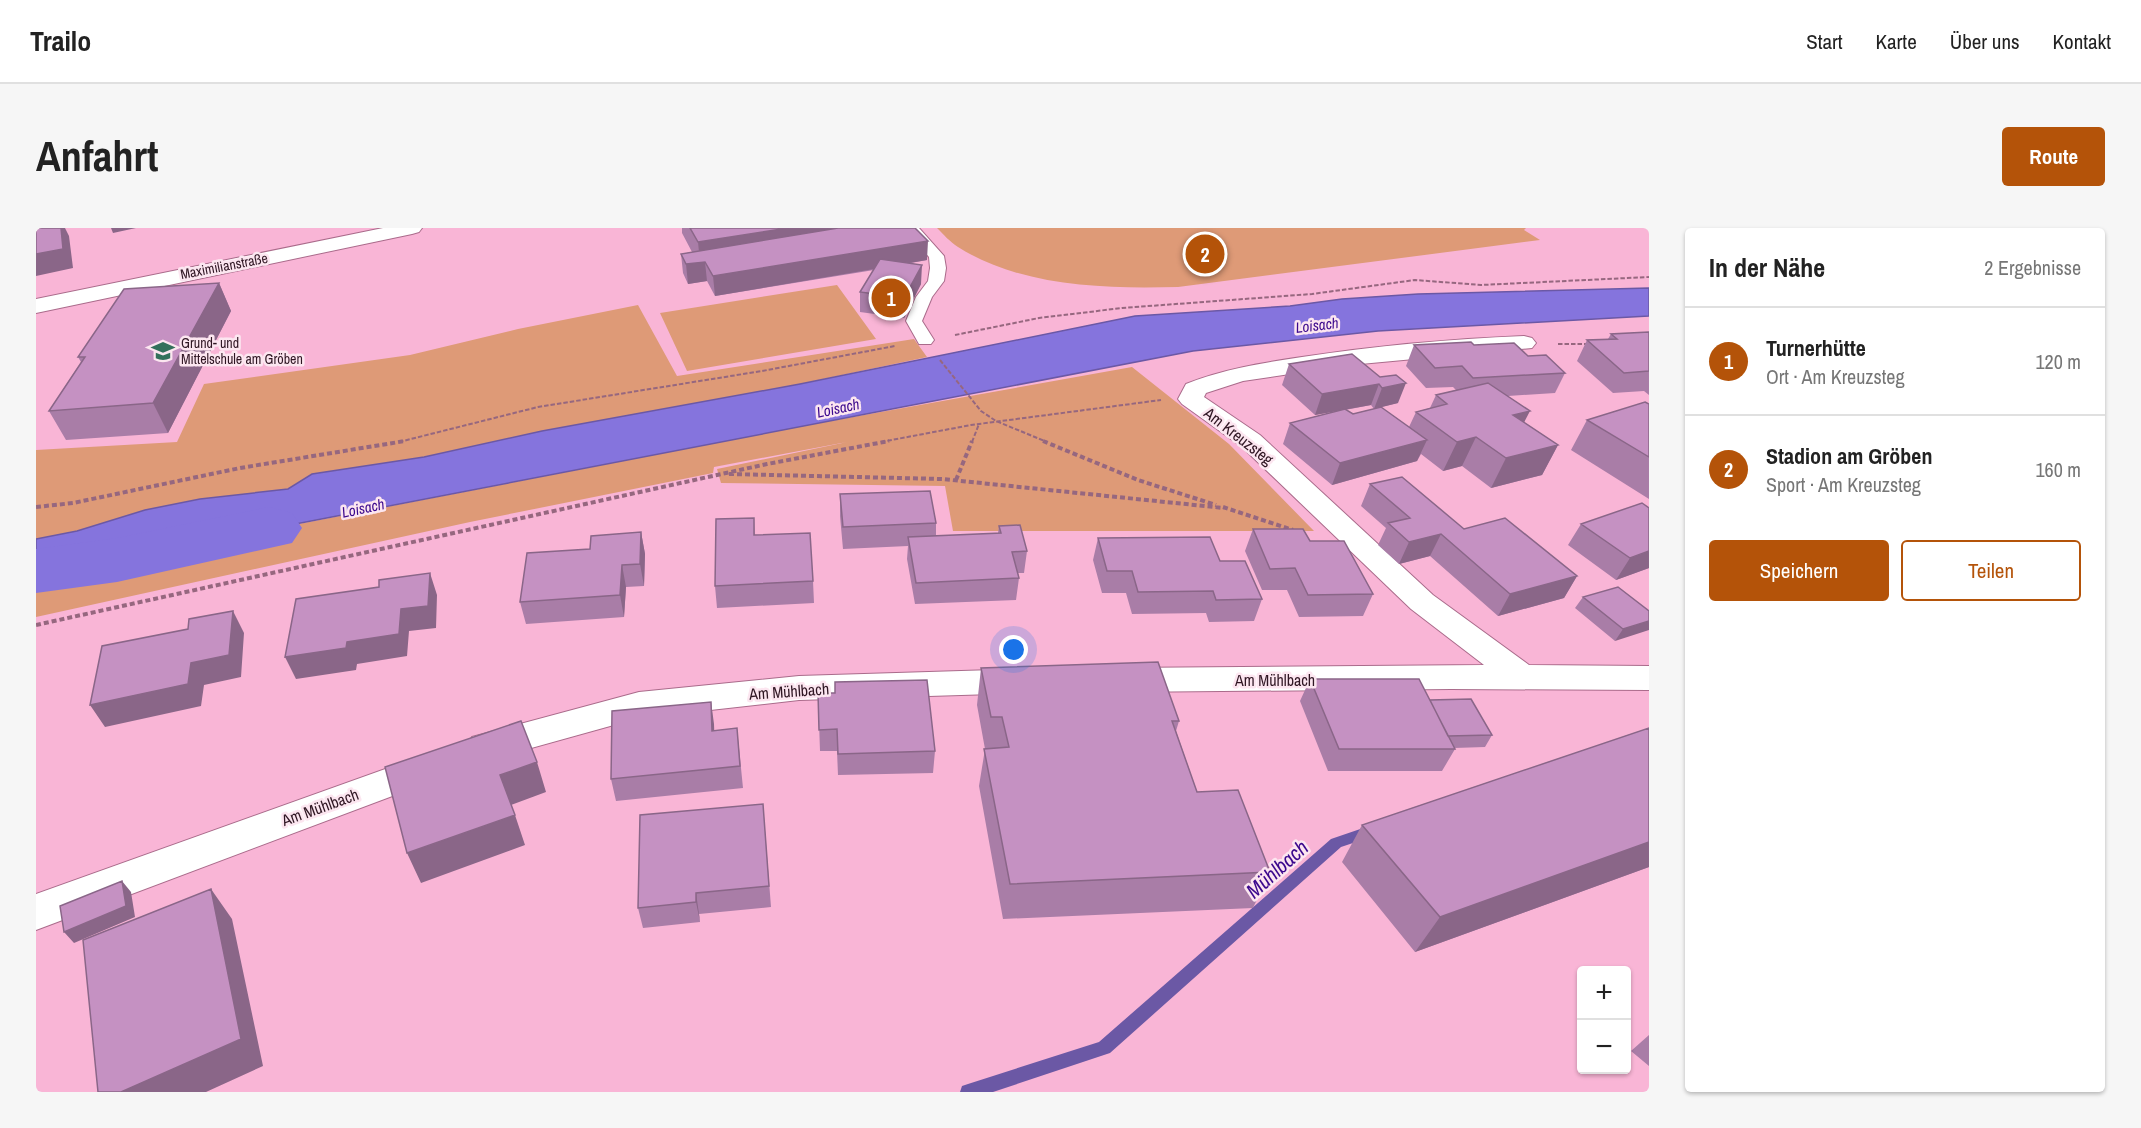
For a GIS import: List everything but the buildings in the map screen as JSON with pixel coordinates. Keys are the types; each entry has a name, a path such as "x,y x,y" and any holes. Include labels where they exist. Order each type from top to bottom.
{"street":[{"name":"Maximilianstraße","path":"36,306 412,228"},
{"name":"Am Kreuzsteg","path":"1520,675 1422,602 1251,441 1191,399 1195,389 1217,379 1270,369 1359,355 1524,343"},
{"name":"Am Mühlbach","path":"1091,680 1334,680 1520,675 1649,678"},
{"name":"Am Mühlbach","path":"36,912 498,742 639,705 799,688 1056,680"}],"lane":[{"path":"911,228 936,256 938,268 936,281 924,297 914,321 925,340"}],"path":[{"path":"36,507 73,503 240,468 392,444 538,407 762,371 995,329 1040,318 1122,308 1241,301 1415,280 1481,285 1649,277"},
{"path":"925,340 981,411 996,421 1138,480 1303,533"},
{"path":"1524,343 1591,344"},
{"path":"36,625 723,473 979,423 1150,400 1191,399"},
{"path":"956,480 979,423"},
{"path":"723,473 956,480 1224,508"}],"shaded area":[{"path":"937,228 1526,228 1524,230 1540,240 1178,287 1122,287 1065,283 1009,270 958,247"},
{"path":"837,285 876,339 687,371 660,313"},
{"path":"638,305 677,376 914,339 927,357 800,384 542,431 424,457 312,474 288,489 200,499 145,510 77,531 36,539 36,450 177,442 204,384 410,355 518,329"},
{"path":"1132,367 1229,444 1314,531 953,531 945,486 721,483 717,469 847,442 714,467 713,473 470,522 36,617 36,575 808,425"}],"water":[{"path":"1649,288 1649,316 1378,331 1193,351 36,574 36,539 77,531 145,510 200,499 288,489 312,474 424,457 542,431 800,384 1135,316 1290,306 1342,299 1418,294"}],"waterway":[{"name":"Loisach","path":"36,571 117,560 269,528"},
{"name":"Mühlbach","path":"968,1092 1104,1048 1336,843 1372,831"}],"place":[{"name":"Stadion am Gröben","path":"1205,254"},
{"name":"Turnerhütte","path":"891,298"},
{"name":"Grund- und Mittelschule am Gröben","path":"163,351"}]}
